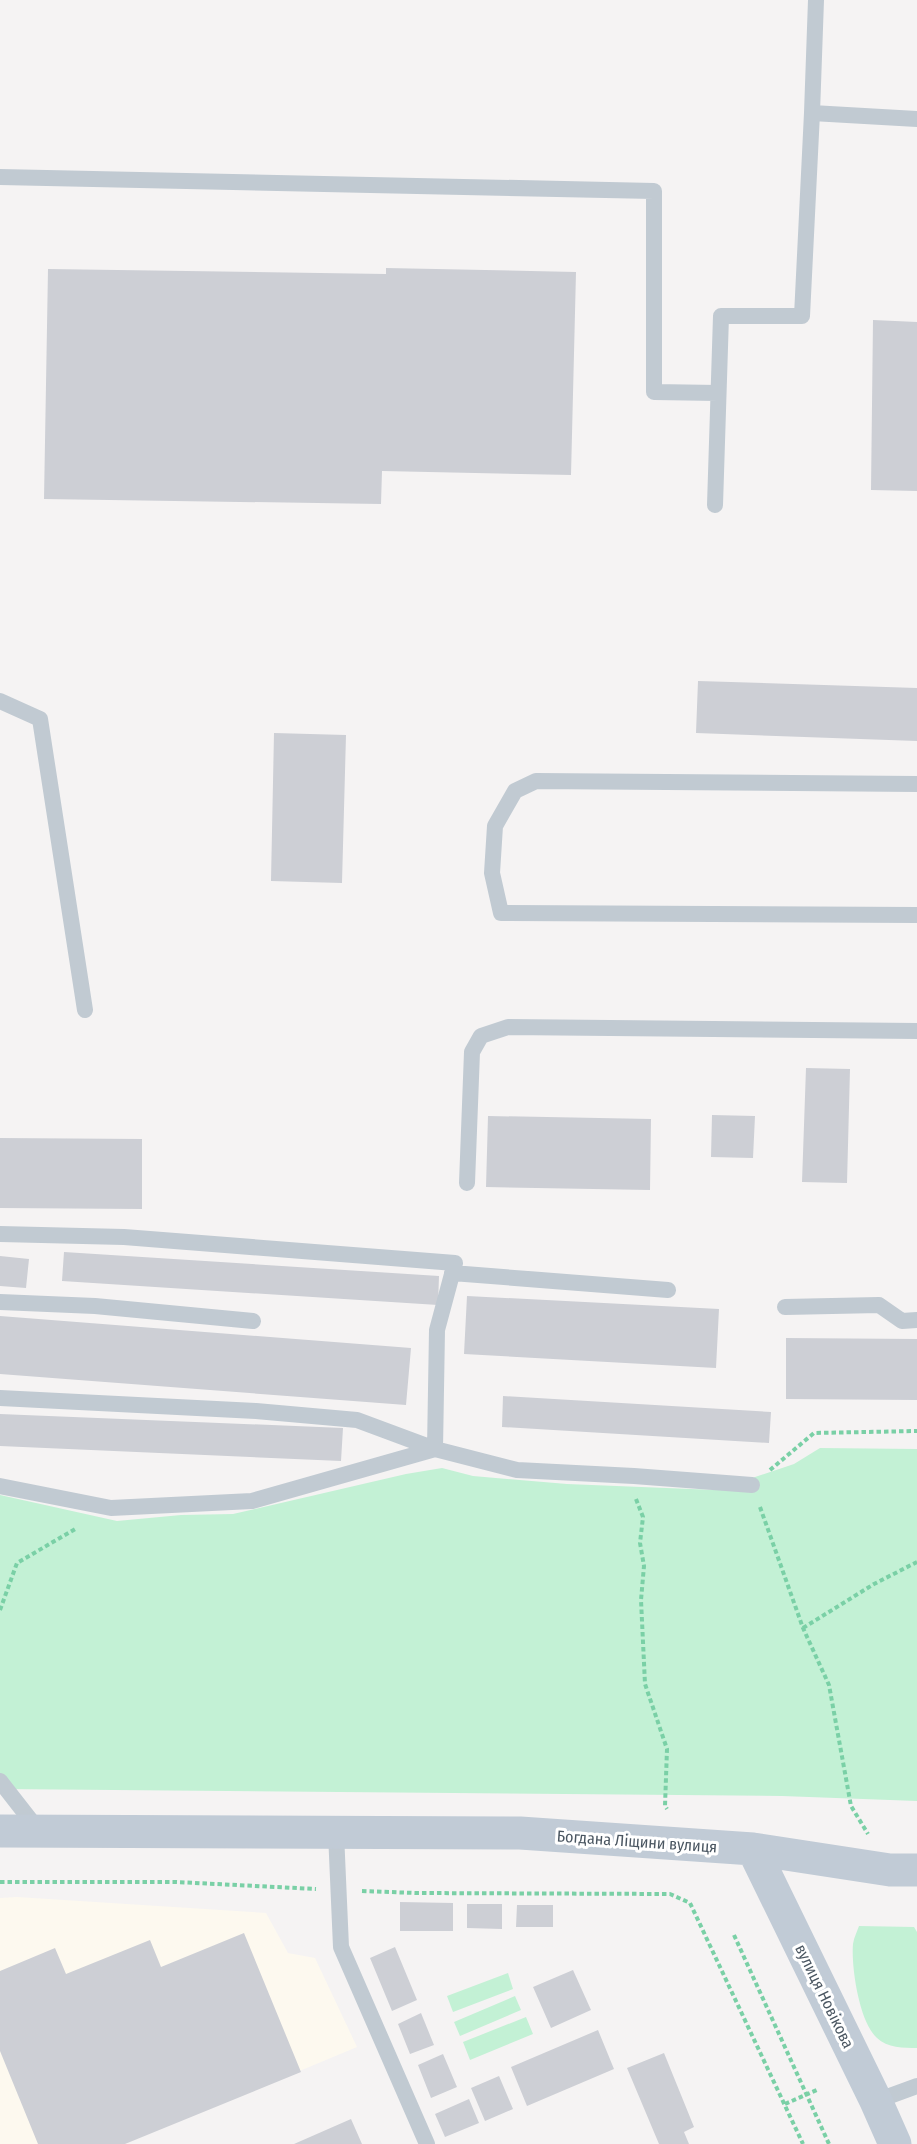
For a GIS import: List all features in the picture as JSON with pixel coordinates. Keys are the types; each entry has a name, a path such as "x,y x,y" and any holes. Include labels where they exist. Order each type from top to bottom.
{"street":[{"name":"Богдана Ліщини вулиця","path":"0,1831 520,1833 753,1850 904,1870"},
{"name":"вулиця Новікова","path":"753,1850 895,2144"}],"lane":[{"path":"715,505 722,316 802,315 816,0"},
{"path":"812,112 917,119"},
{"path":"0,177 654,191 654,392 718,393"},
{"path":"0,701 40,719 85,1010"},
{"path":"917,784 536,781 515,791 495,826 492,873 501,913 917,915"},
{"path":"467,1183 472,1052 481,1036 508,1027 917,1031"},
{"path":"0,1234 123,1236 455,1263 438,1330 435,1449"},
{"path":"452,1273 668,1290"},
{"path":"0,1302 95,1306 253,1321"},
{"path":"785,1307 879,1305 902,1321 917,1320"},
{"path":"0,1398 256,1411 357,1420 435,1449 517,1470 626,1475 752,1485"},
{"path":"0,1486 111,1508 252,1501 435,1449"},
{"path":"0,1781 39,1831"},
{"path":"336,1833 341,1947 427,2144"},
{"path":"876,2101 917,2086"}],"path":[{"path":"904,1870 851,1806 829,1685 803,1628 752,1485 814,1432 917,1431"},
{"path":"626,1475 643,1517 640,1543 644,1566 641,1600 645,1684 666,1749 664,1806 699,1846"},
{"path":"0,1610 17,1563 111,1508"},
{"path":"803,1628 874,1584 917,1562"},
{"path":"0,1882 176,1882 416,1893 670,1894 690,1903 803,2144"},
{"path":"734,1935 829,2144"},
{"path":"785,2104 819,2089"}],"shaded area":[{"path":"17,1897 266,1913 288,1953 315,1958 357,2047 124,2144 0,2144 0,1898"}],"green space":[{"path":"820,1448 917,1449 917,1801 782,1796 0,1789 0,1495 117,1521 181,1515 233,1514 406,1474 442,1468 473,1476 567,1484 716,1490 794,1464"},
{"path":"859,1926 914,1927 917,1932 917,2048 886,2044 877,2038 865,2020 853,1966 853,1944"},
{"path":"508,1973 513,1989 453,2012 447,1996"},
{"path":"515,1996 521,2010 460,2036 454,2022"},
{"path":"526,2017 533,2034 470,2060 463,2042"}],"building":[{"path":"386,268 576,272 571,475 382,471 381,504 44,499 48,269 386,274"},
{"path":"873,320 917,322 917,491 871,490"},
{"path":"698,681 917,688 917,741 696,733"},
{"path":"274,733 346,735 342,883 271,881"},
{"path":"806,1068 850,1069 847,1183 802,1182"},
{"path":"712,1115 755,1116 753,1158 711,1157"},
{"path":"488,1116 651,1119 650,1190 486,1187"},
{"path":"0,1138 142,1139 142,1209 0,1208"},
{"path":"64,1252 439,1276 438,1305 62,1281"},
{"path":"0,1256 29,1259 26,1288 0,1286"},
{"path":"467,1296 719,1309 716,1368 464,1354"},
{"path":"0,1316 411,1348 406,1405 0,1374"},
{"path":"786,1338 917,1339 917,1400 786,1399"},
{"path":"503,1396 771,1412 769,1443 502,1427"},
{"path":"0,1414 343,1428 341,1461 0,1446"},
{"path":"400,1902 453,1903 453,1931 400,1931"},
{"path":"467,1904 502,1904 502,1929 467,1928"},
{"path":"517,1905 553,1905 553,1927 516,1927"},
{"path":"244,1933 301,2072 125,2144 38,2144 0,2051 0,1971 55,1948 66,1974 150,1940 161,1967"},
{"path":"395,1947 417,2000 392,2011 370,1958"},
{"path":"573,1970 591,2010 551,2028 533,1987"},
{"path":"421,2013 434,2045 410,2054 398,2024"},
{"path":"598,2030 614,2069 527,2106 511,2067"},
{"path":"664,2053 694,2127 684,2132 689,2144 659,2144 627,2068"},
{"path":"443,2054 457,2087 431,2098 418,2065"},
{"path":"499,2076 513,2109 485,2121 471,2088"},
{"path":"469,2099 479,2123 445,2137 435,2114"},
{"path":"351,2119 362,2144 294,2144"}]}
